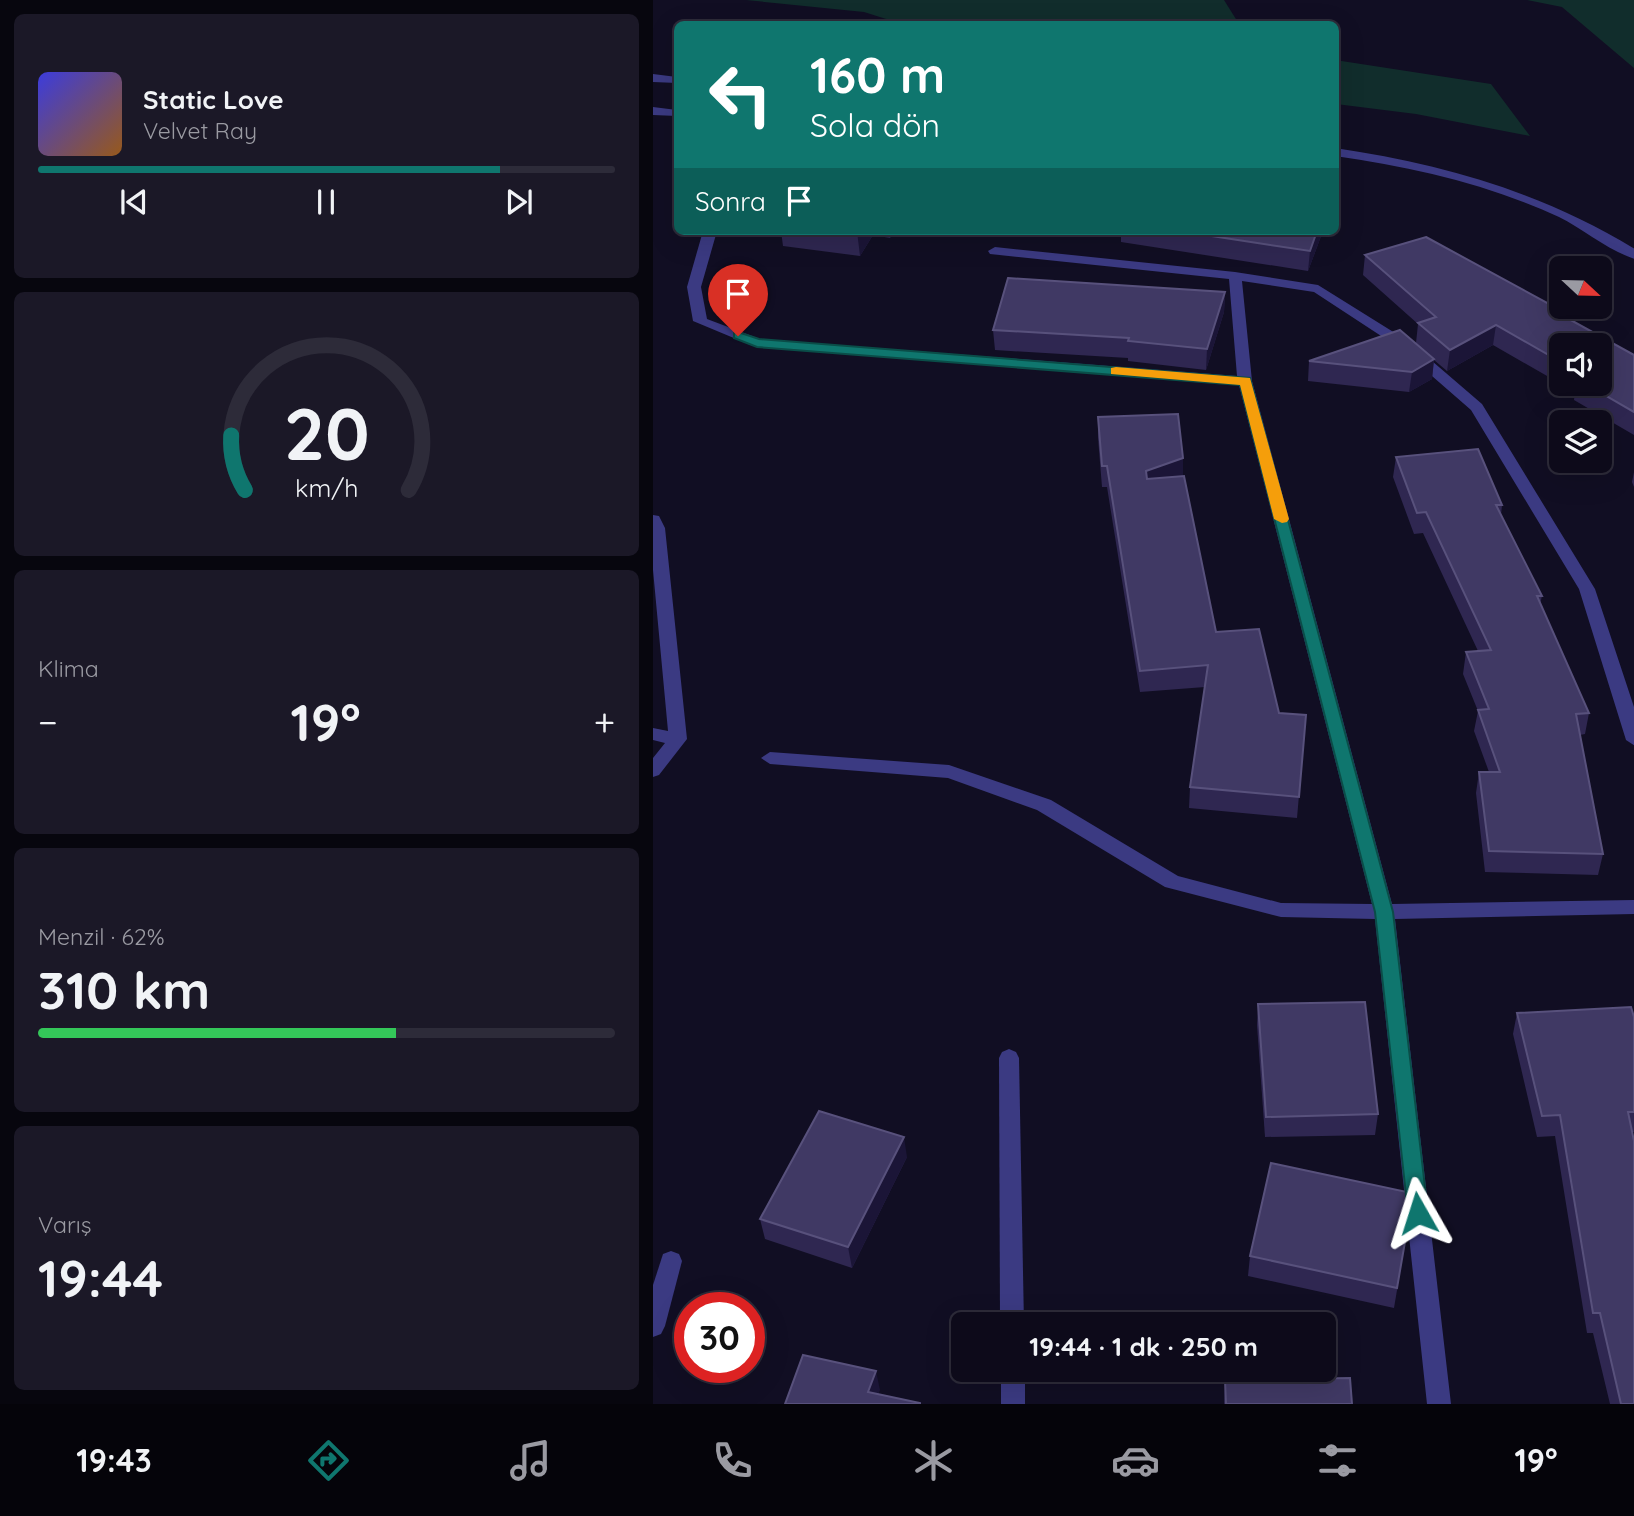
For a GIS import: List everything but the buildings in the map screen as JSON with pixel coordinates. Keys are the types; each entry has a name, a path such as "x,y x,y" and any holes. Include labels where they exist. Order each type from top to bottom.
{"street":[{"path":"653,78 674,80"},
{"path":"653,111 674,113"},
{"path":"1339,153 1443,171 1544,204 1601,233 1634,255"},
{"path":"709,235 694,286 700,321 757,343 1245,381"},
{"path":"995,251 1235,276 1318,289 1406,346 1477,407 1587,589 1634,740"},
{"path":"1235,276 1245,381 1384,912 1439,1404"},
{"path":"653,520 657,528 678,739 653,771"},
{"path":"653,734 678,739"},
{"path":"770,758 949,772 1044,805 1172,881 1281,910 1384,912 1634,907"},
{"path":"1009,1058 1012,1312"},
{"path":"653,1326 671,1262"},
{"path":"1013,1382 1013,1404"}],"green space":[{"path":"746,0 1224,0 1237,21 892,21 864,12"},
{"path":"1527,0 1634,0 1634,68 1562,7"},
{"path":"1339,61 1491,84 1530,136 1416,114 1339,104"}],"slow traffic":[{"path":"1116,371 1245,381 1282,519"}],"route":[{"path":"738,336 757,343 1245,381 1384,912 1418,1213"}]}
